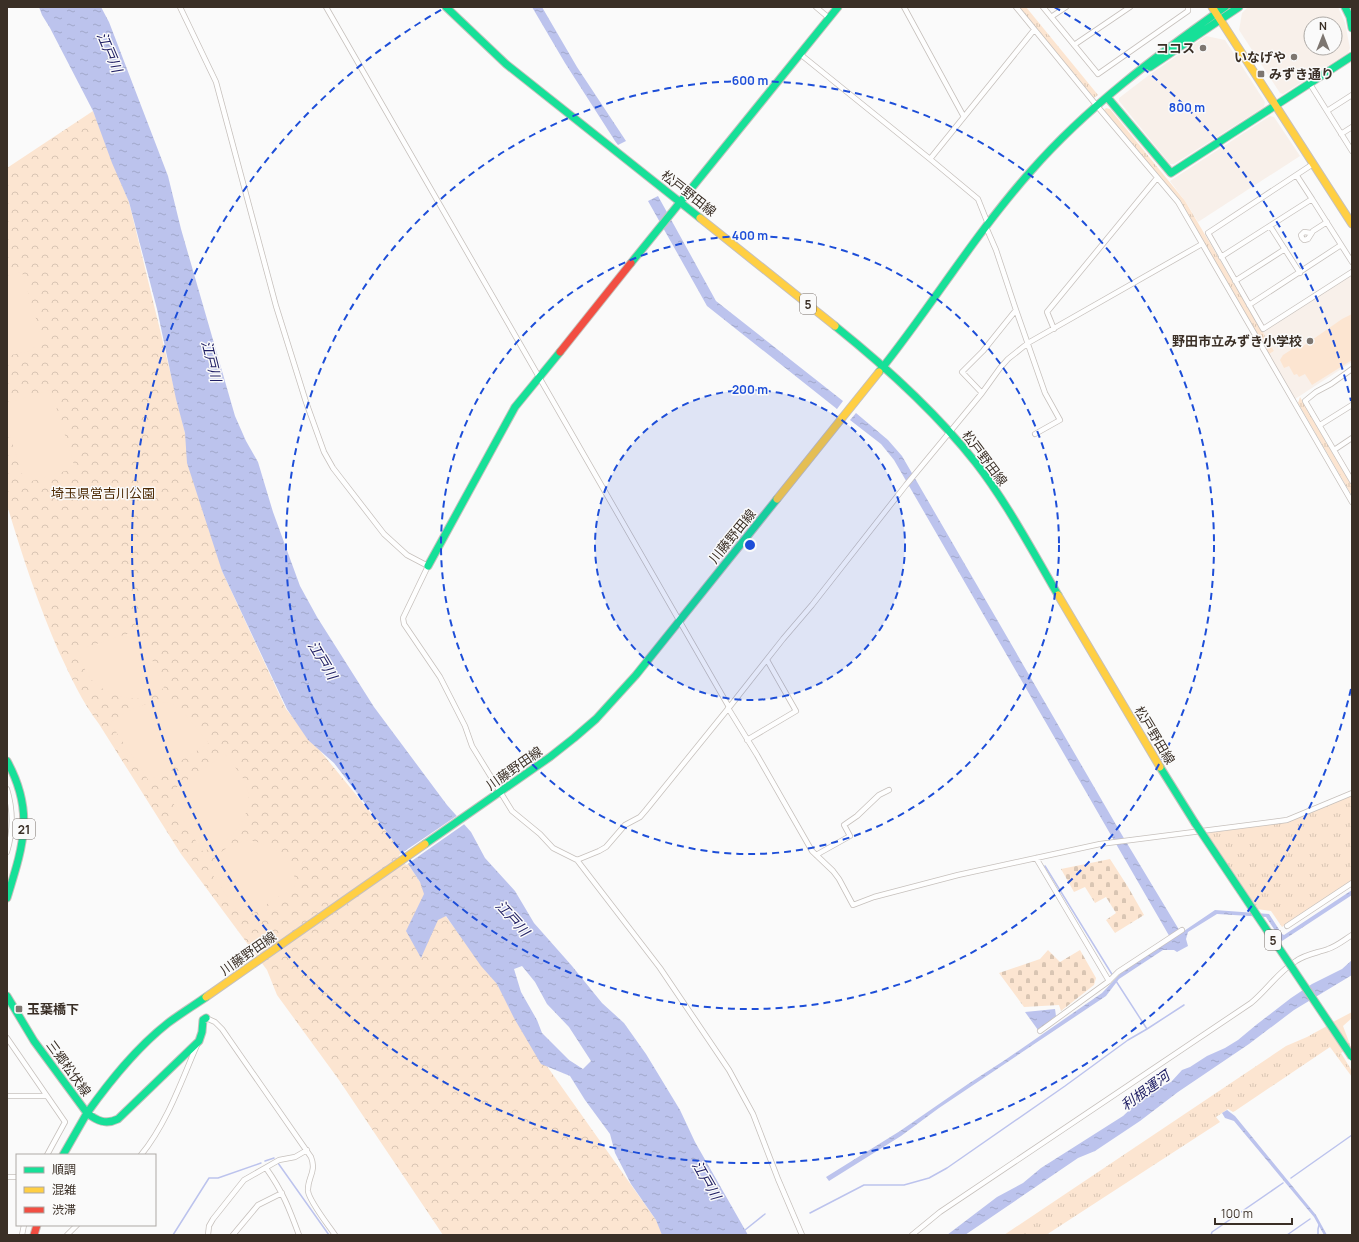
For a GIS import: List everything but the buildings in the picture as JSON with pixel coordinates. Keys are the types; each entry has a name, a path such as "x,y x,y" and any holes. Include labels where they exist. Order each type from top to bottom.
{"main road":[{"name":"松戸野田線","path":"446,7 506,64 839,328 923,403 950,432 977,464 1008,510 1144,741 1195,823 1352,1057"},
{"path":"428,566 515,408 838,7"},
{"path":"1216,13 1225,7"},
{"path":"1216,13 1239,7"},
{"path":"1346,7 1352,28"},
{"path":"1216,13 1352,224"},
{"name":"川藤野田線","path":"87,1113 100,1093 140,1048 156,1033 182,1013 498,794 567,745 590,725 610,704 679,621 883,366 987,226 1040,162 1066,135 1107,97 1157,56 1216,13"},
{"path":"1107,97 1171,173 1352,56"},
{"name":"21","path":"7,761 20,789 24,817 22,850 7,898"},
{"name":"三郷松伏線","path":"7,996 27,1030 87,1113 64,1154"},
{"path":"87,1113 93,1118 102,1122 112,1123 118,1120 199,1041 202,1032 203,1020 206,1018"}],"street":[{"path":"180,7 216,82 232,137 276,306 324,452 333,468 384,534 408,555 428,566 402,620 440,677 472,746 498,794 512,810 540,834 549,845 578,860 660,968 738,1084 753,1114 778,1179 802,1235"},
{"path":"326,7 747,740 810,847 839,879 853,905 916,885 1112,842 1287,820 1352,793"},
{"path":"816,7 829,18"},
{"path":"904,7 964,117"},
{"path":"1016,7 1178,202 1352,502"},
{"path":"1043,7 1098,74 1188,11 1188,7"},
{"path":"1052,17 1066,7"},
{"path":"1074,45 1130,7"},
{"path":"930,159 1034,30"},
{"path":"800,54 930,159 978,200 1045,394 1060,420 1035,434"},
{"path":"1310,84 1352,151"},
{"path":"1327,111 1352,95"},
{"path":"1341,134 1352,127"},
{"path":"1313,164 1297,176 1208,233 1263,329 1352,272"},
{"path":"1297,176 1352,262"},
{"path":"1054,329 1047,312 1157,178"},
{"path":"1222,257 1312,199"},
{"path":"1311,233 1327,222"},
{"path":"1270,226 1300,273"},
{"path":"578,860 606,847 625,825 640,817 812,605 906,485 1008,359 1028,344 1202,244"},
{"path":"1249,305 1341,245"},
{"path":"1235,281 1285,249"},
{"path":"982,393 962,372 983,350 1016,310"},
{"path":"1352,369 1331,384 1316,392 1305,401 1350,474 1352,481"},
{"path":"1320,425 1352,405"},
{"path":"1334,450 1352,438"},
{"path":"747,740 796,710 767,660"},
{"path":"7,789 11,820 7,852"},
{"path":"816,855 850,836 844,825 857,816 879,795 889,790"},
{"path":"1036,858 1109,980"},
{"path":"1287,926 1352,883"},
{"path":"1040,1031 1118,972 1182,930"},
{"path":"912,1235 940,1212 1251,1003 1275,977 1297,960 1308,954 1335,946 1352,935"},
{"path":"206,1018 215,1022 222,1029 307,1150 314,1163 313,1172 308,1185 309,1194 335,1235"},
{"path":"7,1038 65,1122 48,1154"},
{"path":"142,1154 168,1112 199,1041"},
{"path":"7,1096 47,1096"},
{"path":"208,1235 209,1226 213,1219 242,1182 279,1160 295,1157 307,1150"},
{"path":"266,1168 287,1202 299,1235"},
{"path":"233,1235 258,1205 282,1193"},
{"path":"67,1235 76,1226"}],"shaded area":[{"path":"1248,7 1338,7 1342,16 1303,16 1303,56 1343,56 1343,18 1350,48 1348,53 1283,94 1280,93 1239,30 1242,13"},
{"path":"1206,36 1225,40 1265,102 1264,107 1174,164 1170,164 1119,101 1119,98 1149,75"},
{"path":"1270,116 1274,117 1300,156 1198,222 1170,181"},
{"name":"野田市立みずき小学校","path":"1352,274 1352,362 1295,399 1269,354 1274,351 1262,332"}],"green space":[{"path":"1019,7 1026,7 1098,95 1094,98"},
{"path":"1106,108 1110,109 1185,201 1274,351 1269,354 1180,201 1109,116 1103,111"},
{"name":"埼玉県営吉川公園","path":"93,111 129,202 185,433 222,571 286,709 389,835 420,882 497,984 527,1038 656,1220 664,1235 443,1235 339,1080 277,995 267,970 181,854 87,707 72,680 51,634 37,598 7,505 7,168"},
{"path":"22,272 43,342 29,351 7,356 7,276"},
{"path":"1352,314 1352,360 1312,385 1305,374 1299,377 1297,374 1294,375 1289,366 1284,368 1280,360 1283,355 1297,346 1299,349 1342,319"},
{"path":"51,390 75,468 25,483 7,426 7,403"},
{"path":"1300,397 1352,486 1352,496 1298,403"},
{"path":"139,630 164,687 158,693 141,699 122,697 112,694 96,684 90,678 78,650"},
{"path":"157,701 173,704 184,713 209,743 149,781 110,723 132,709"},
{"path":"225,754 246,785 248,794 247,811 244,819 227,840 218,846 202,851 169,796 171,791"},
{"path":"1352,795 1352,881 1282,927 1271,911 1257,909 1206,833 1286,822"},
{"path":"249,840 268,846 282,854 291,866 296,885 243,920 208,868 225,849"},
{"path":"1110,859 1144,915 1115,933 1106,920 1116,913 1106,897 1095,903 1085,887 1074,892 1061,869"},
{"path":"1048,950 1060,962 1080,950 1096,978 1094,985 1061,1011 1059,1005 1024,1007 999,973 1040,959"},
{"path":"1352,1012 1352,1018 1343,1026 1352,1050 1333,1022"},
{"path":"1327,1026 1344,1051 1341,1053 1352,1071 1352,1077 1330,1047 1235,1111 1233,1112 1228,1109 1216,1117 1220,1122 1046,1235 1004,1235 1286,1046"}],"water":[{"name":"江戸川","path":"39,7 101,7 109,22 168,176 181,229 235,416 246,441 258,462 273,512 300,586 317,617 374,707 447,805 471,832 485,858 515,891 534,923 602,1003 624,1023 646,1054 680,1110 695,1142 748,1235 662,1235 656,1220 631,1184 615,1153 610,1134 585,1100 570,1076 541,1064 514,1018 497,984 481,966 446,916 438,920 421,958 406,931 424,894 420,882 389,835 334,763 308,740 287,709 222,571 187,463 185,433 176,399 157,309 129,202 112,163 93,111","holes":["522,966 535,982 547,1004 569,1027 591,1061 583,1069 569,1060 542,1033 537,1020 521,992 514,969"]},
{"path":"532,7 542,7 577,67 626,141 618,145 615,141 565,63"},
{"path":"658,196 716,301 843,401 837,409 707,306 648,201"},
{"path":"856,413 888,440 902,456 1122,835 1181,933 1215,910 1269,914 1284,935 1352,890 1352,895 1282,941 1266,917 1217,914 1188,932 1186,939 1188,946 1177,952 1174,950 1163,950 1119,979 1106,996 939,1108 901,1136 829,1181 826,1177 900,1131 1005,1060 1102,993 1121,973 1171,939 894,460 881,444 850,420"},
{"path":"1352,960 1352,975 1294,1010 1249,1044 1178,1092 1140,1121 1095,1151 1078,1158 965,1235 947,1235 997,1197 1023,1183 1041,1168 1123,1116 1137,1103 1155,1090 1171,1082 1182,1070 1238,1040 1291,998 1312,984 1342,969"},
{"path":"1055,1009 1056,1016 1038,1030 1025,1012"},
{"path":"1227,1110 1235,1116 1316,1215 1327,1235 1324,1235 1314,1217 1234,1121 1225,1118 1222,1113"}],"pier":[{"path":"458,815 466,823 406,865 399,855"}],"waterway":[{"path":"1045,866 1113,976"},
{"path":"1116,981 1147,1029"},
{"path":"810,1213 864,1185 904,1185 929,1178 947,1168 1128,1040 1184,1005"},
{"path":"1291,1178 1352,1135"},
{"path":"265,1161 274,1158"},
{"path":"173,1235 209,1178 218,1178 261,1163"},
{"path":"278,1163 329,1235"},
{"path":"1211,1235 1212,1232 1283,1183"},
{"path":"745,1230 765,1214"},
{"path":"1287,1235 1310,1219"},
{"path":"1318,1235 1319,1225"}],"traffic: fast":[{"path":"446,7 506,64 700,218"},
{"path":"631,263 838,7"},
{"path":"879,372 972,245 1031,171 1075,125 1123,83 1173,44 1225,7"},
{"path":"1150,67 1239,7"},
{"path":"1345,7 1350,17 1352,28"},
{"path":"1107,97 1171,173 1352,56"},
{"path":"835,326 873,357 909,390 944,425 976,463 998,494 1058,595"},
{"path":"428,566 515,407 560,352"},
{"path":"425,844 550,757 596,719 636,675 777,499"},
{"path":"7,761 16,779 24,813 24,829 18,862 7,898"},
{"path":"1160,767 1195,823"},
{"path":"1195,823 1352,1057"},
{"path":"7,996 34,1041 87,1113 64,1154"},
{"path":"206,997 168,1023 145,1043 114,1077 87,1113 94,1118 106,1122 118,1119 199,1041 202,1032 203,1020 206,1018"}],"traffic: slow":[{"path":"1212,7 1352,224"},
{"path":"700,218 835,326"},
{"path":"777,499 879,372"},
{"path":"1058,595 1160,767"},
{"path":"206,997 425,844"}],"traffic: jam":[{"path":"560,352 631,263"},
{"path":"34,1235 37,1226"}],"place":[{"name":"ココス","path":"1203,48"},
{"name":"いなげや","path":"1294,57"},
{"name":"みずき通り","path":"1261,74"},
{"name":"野田市立みずき小学校","path":"1310,341"},
{"name":"玉葉橋下","path":"19,1009"}],"water label":[{"name":"利根運河","path":"1145,1090"}]}
